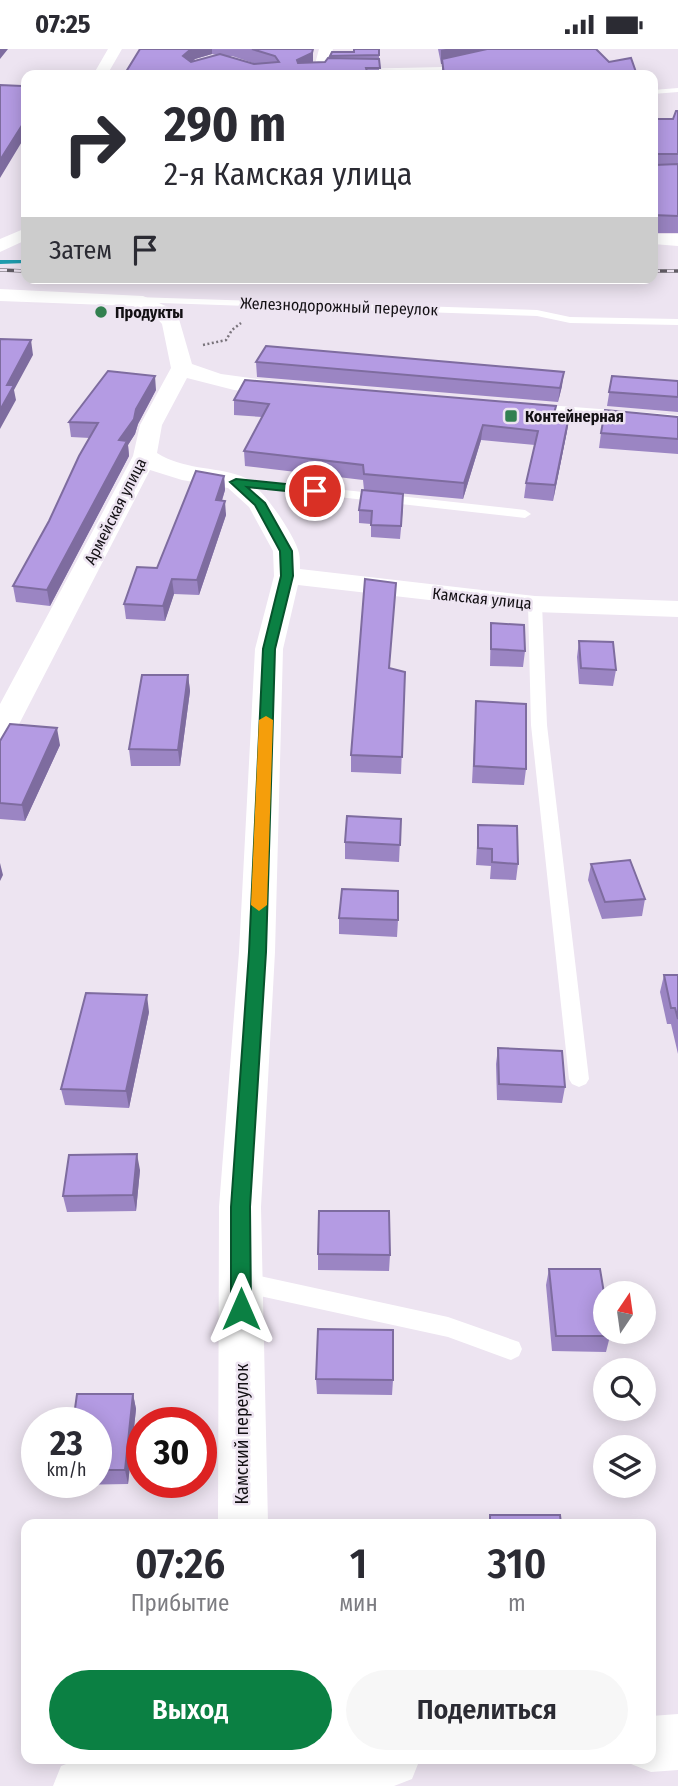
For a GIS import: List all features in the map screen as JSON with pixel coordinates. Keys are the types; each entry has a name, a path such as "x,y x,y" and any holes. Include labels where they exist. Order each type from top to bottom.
{"street":[{"path":"103,70 115,49"},
{"path":"321,70 326,49"},
{"path":"0,246 21,236"},
{"path":"658,239 678,240"},
{"path":"0,253 21,252"},
{"name":"Железнодорожный переулок","path":"0,295 136,300"},
{"path":"136,300 161,311 172,323 180,358 199,376 231,384 309,391"},
{"name":"Армейская улица","path":"0,732 145,456 150,425 180,358"},
{"path":"488,407 678,422"},
{"path":"145,456 162,467 182,473 236,482"},
{"name":"Камский переулок","path":"236,482 259,503 286,551 287,576 269,649 257,952 240,1207 243,1519"},
{"name":"Камская улица","path":"287,576 535,604 678,608"},
{"path":"656,1744 678,1742"},
{"path":"81,1786 238,1764"}],"lane":[{"path":"348,69 445,69 469,62"},
{"path":"658,92 678,90"},
{"name":"Железнодорожный переулок","path":"136,300 537,313 570,320 678,322"},
{"path":"236,482 526,514"},
{"path":"535,604 539,725 579,1079"},
{"path":"241,1282 448,1327 511,1349"}],"path":[{"path":"180,358 226,340 232,330 245,320 298,304"}],"building":[{"path":"140,49 191,49 183,56 191,62 220,54 254,64 279,62 275,56 252,49 313,49 312,53 297,60 298,63 325,62 328,58 379,59 380,68 127,70"},
{"path":"354,49 379,49 379,55 330,56 332,52 354,52"},
{"path":"487,49 596,49 609,62 631,58 635,70 443,70 442,59"},
{"path":"0,85 21,86 21,127 0,160"},
{"path":"678,111 678,154 658,154 658,119 673,119"},
{"path":"678,164 678,216 658,215 658,165"},
{"path":"0,339 31,340 7,385 14,385 0,410"},
{"path":"266,346 564,372 560,388 256,362"},
{"path":"108,371 155,376 136,409 134,419 119,440 127,441 47,590 13,586 98,423 69,422"},
{"path":"612,376 678,381 678,397 609,392"},
{"path":"245,380 556,406 554,414 569,416 555,485 526,483 538,431 483,425 464,483 364,474 363,465 244,451 269,404 234,400"},
{"path":"605,410 678,417 678,439 601,433"},
{"path":"196,471 224,476 216,500 225,501 197,580 172,579 163,606 124,604 137,567 157,568"},
{"path":"362,490 403,494 401,526 371,525 372,511 359,510"},
{"path":"365,579 396,583 389,668 405,672 402,757 351,755"},
{"path":"491,623 524,625 525,651 491,649"},
{"path":"579,641 613,642 616,670 581,668"},
{"path":"142,675 188,675 178,750 129,749"},
{"path":"476,701 526,704 526,769 474,766"},
{"path":"10,724 57,728 22,805 0,803 0,741"},
{"path":"347,816 401,819 400,845 345,842"},
{"path":"478,825 517,826 518,864 492,862 492,849 478,848"},
{"path":"630,860 645,899 605,902 591,864"},
{"path":"342,889 398,891 398,920 339,918"},
{"path":"664,975 678,975 678,1019 675,1008 671,1008"},
{"path":"86,993 147,995 126,1091 61,1089"},
{"path":"498,1048 562,1051 565,1087 499,1084"},
{"path":"137,1154 133,1195 63,1196 69,1155"},
{"path":"319,1211 389,1211 390,1255 318,1254"},
{"path":"549,1269 600,1269 602,1281 593,1281 593,1336 556,1336"},
{"path":"318,1329 393,1330 393,1380 316,1379"},
{"path":"77,1394 133,1394 132,1407 126,1407 125,1470 112,1470 112,1407 75,1407"},
{"path":"490,1515 560,1515 560,1519 490,1519"}],"waterway":[{"path":"0,262 21,262"}],"railway":[{"path":"0,270 21,271"},
{"path":"658,271 678,271"}],"slow traffic":[{"path":"259,905 266,720"}],"place":[{"name":"Продукты","path":"101,312"},
{"name":"Контейнерная","path":"511,416"}],"route":[{"path":"241,1309 240,1207 257,952 269,649 287,576 286,551 259,503 236,482 315,491"}]}
